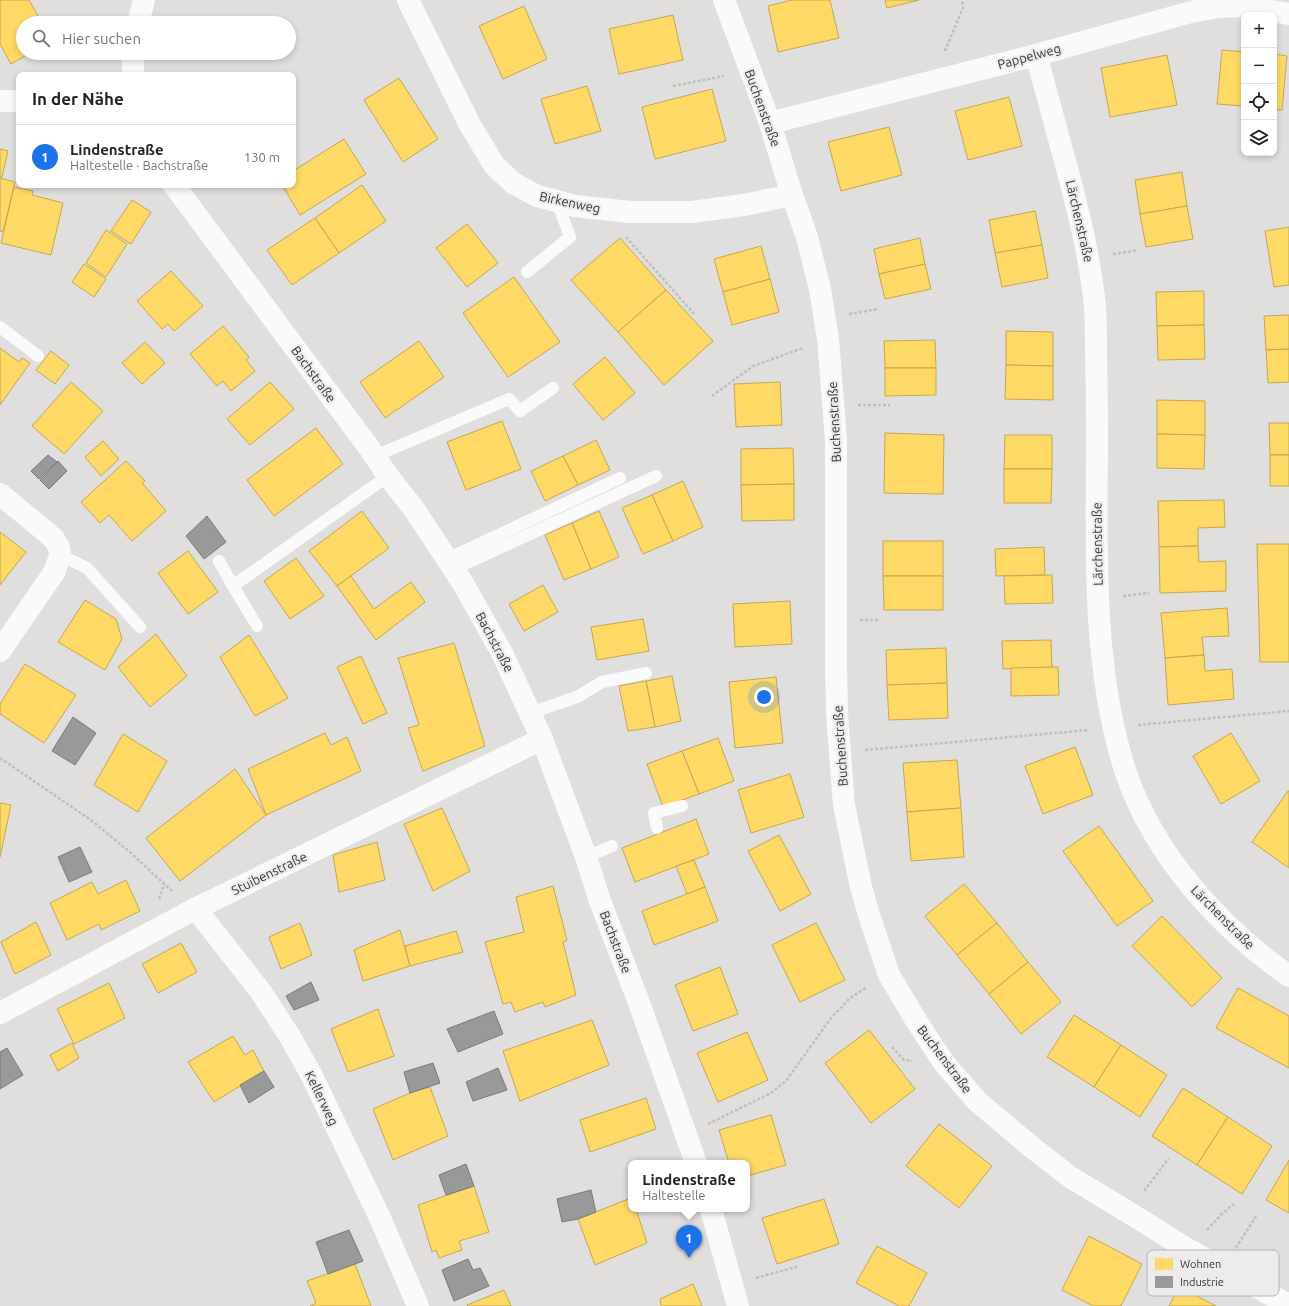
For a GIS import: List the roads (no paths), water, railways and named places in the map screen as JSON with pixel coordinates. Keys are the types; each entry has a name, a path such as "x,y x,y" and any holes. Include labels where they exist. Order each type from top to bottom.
{"street":[{"path":"140,16 144,0"},
{"name":"Birkenweg","path":"408,0 470,125 494,165 513,183 537,196 575,206 630,212 692,212 744,205 792,196"},
{"name":"Buchenstraße","path":"724,0 770,123 792,196 807,237 820,289 828,339 836,440 836,671 837,714 844,805 856,866 869,915 888,975 944,1063 977,1101 1070,1177 1189,1250"},
{"name":"Pappelweg","path":"770,123 1036,55 1191,12 1218,7 1240,6 1289,14"},
{"name":"Lärchenstraße","path":"1036,55 1073,190 1091,273 1095,310 1097,412 1096,545 1099,610 1104,666 1114,728 1127,774 1133,789 1144,814 1169,858 1201,899 1239,936 1289,976"},
{"path":"133,60 133,72"},
{"path":"0,101 16,101"},
{"name":"Bachstraße","path":"176,188 388,476 414,509 464,584 502,653 542,739 695,1160"},
{"path":"0,494 54,539 59,547 60,555 52,576 0,651"},
{"name":"Stuibenstraße","path":"0,1014 194,909 542,739"},
{"name":"Kellerweg","path":"194,909 261,992 309,1069 380,1218 418,1306"},
{"path":"712,1212 738,1306"},
{"name":"Buchenstraße","path":"1273,1296 1289,1305"}],"lane":[{"path":"527,272 570,237 557,201"},
{"path":"0,327 38,356"},
{"path":"374,456 509,399 520,412 553,388"},
{"path":"233,586 388,476"},
{"path":"451,564 656,476"},
{"path":"451,564 620,478"},
{"path":"60,555 87,568 140,627"},
{"path":"219,561 257,626"},
{"path":"530,713 578,697 602,682 646,674"},
{"path":"657,828 654,813 682,806"},
{"path":"586,857 612,846"}],"place":[{"name":"Lindenstraße","path":"689,1258"}]}
